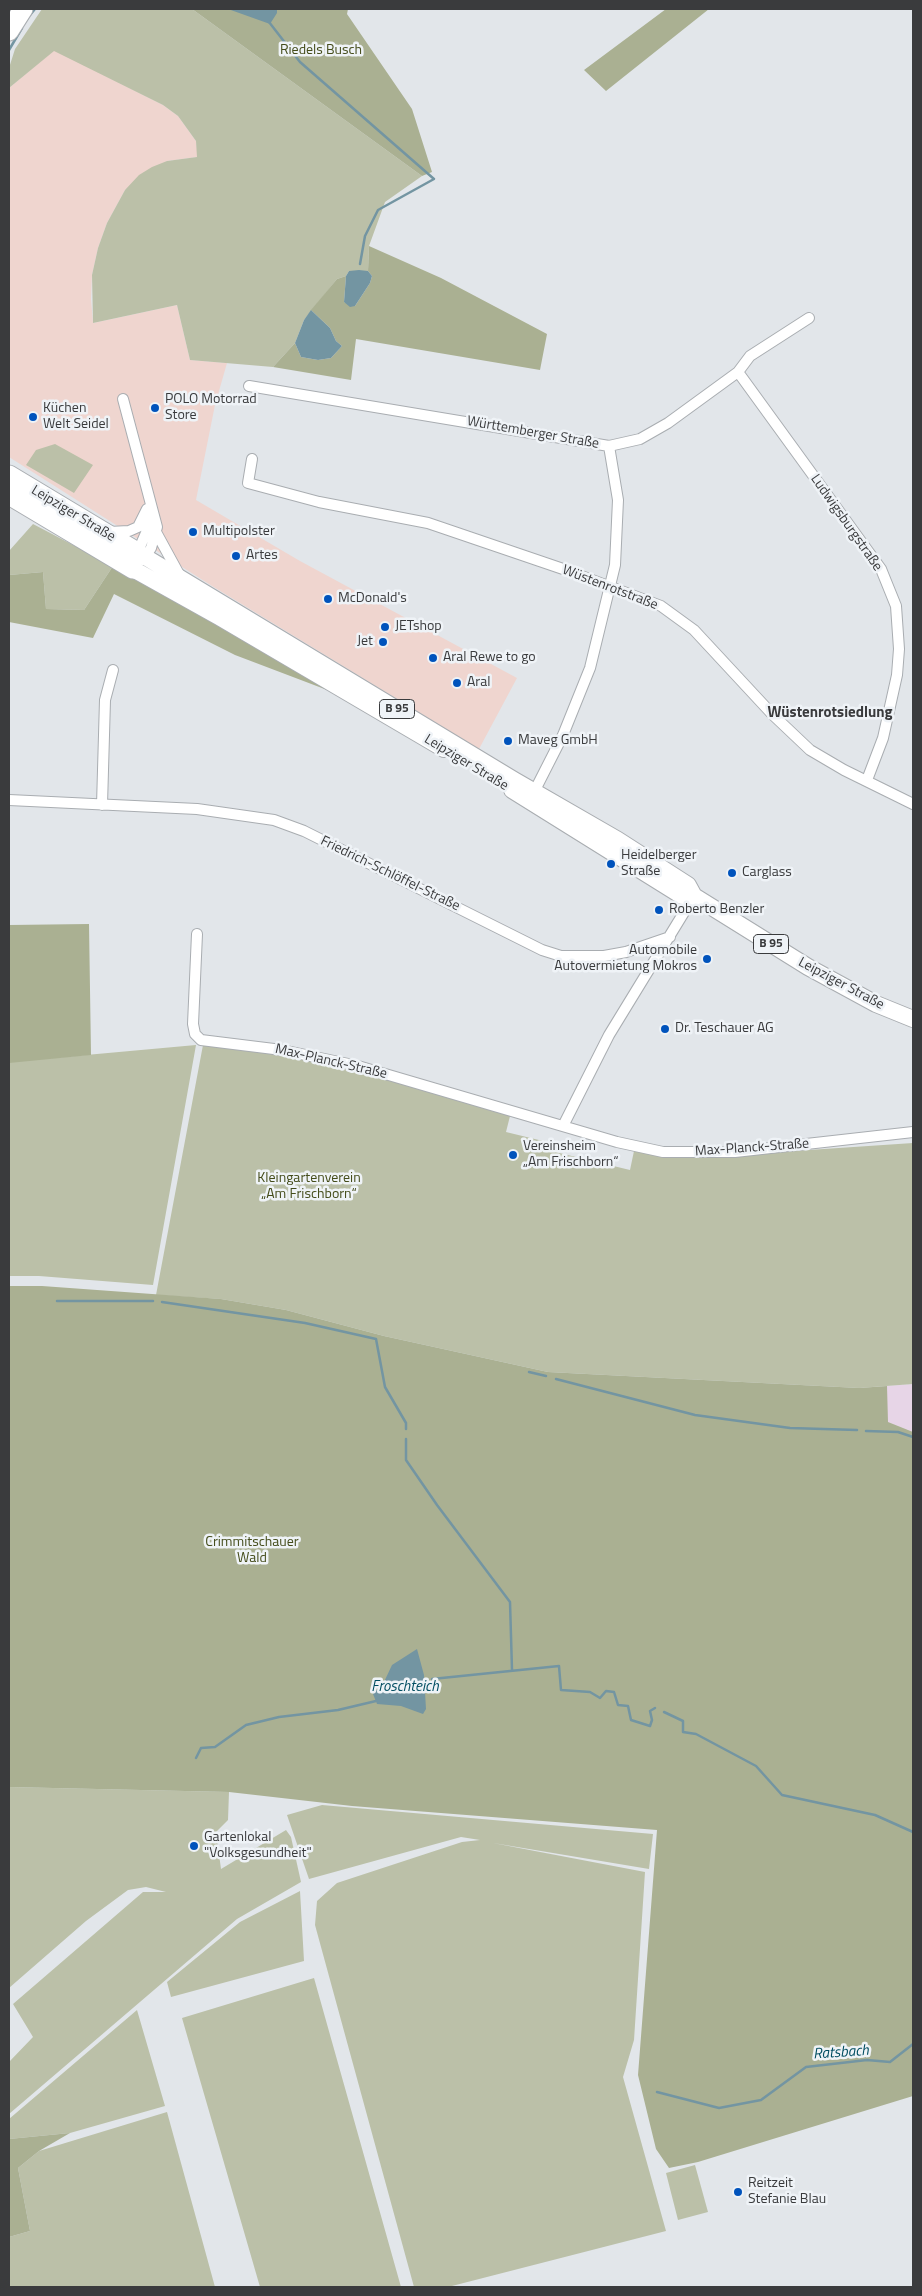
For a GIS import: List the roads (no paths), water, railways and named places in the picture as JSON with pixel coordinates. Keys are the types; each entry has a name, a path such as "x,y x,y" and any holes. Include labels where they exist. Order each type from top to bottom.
{"highway":[{"path":"9,31 23,9"},
{"name":"Leipziger Straße","path":"9,475 103,532 139,560"},
{"name":"Leipziger Straße","path":"9,495 139,560"}],"main road":[{"name":"Leipziger Straße","path":"139,560 181,578 531,797 682,896 694,896 808,967 876,1004 913,1020"},
{"name":"Leipziger Straße","path":"139,560 250,636 531,797"}],"street":[{"name":"Württemberger Straße","path":"249,386 609,446 640,438 668,423 738,372 750,356 809,318"},
{"name":"Ludwigsburgstraße","path":"738,372 880,569 896,606 899,649 894,692 883,738 867,780"},
{"path":"123,399 150,501 156,532 181,578"},
{"path":"531,797 563,735 590,668 610,588 615,565 618,500 609,446"},
{"name":"Wüstenrotstraße","path":"252,459 248,483 319,502 428,524 541,561 660,606 694,630 772,714 810,750 913,804"},
{"path":"103,532 129,531 138,527 142,522 150,501"},
{"path":"139,560 149,526 150,501"},
{"path":"139,560 156,532"},
{"path":"102,805 105,700 113,670"},
{"name":"Friedrich-Schlöffel-Straße","path":"9,800 197,809 274,820 304,831 542,950 561,956 604,956 626,952 670,937"},
{"path":"563,1126 609,1035 694,896"},
{"name":"Max-Planck-Straße","path":"197,934 193,1024 195,1034 201,1040 282,1050 358,1066 648,1150 701,1153 735,1152 913,1132"}],"water":[{"path":"228,9 277,9 277,13 270,24"},
{"path":"349,271 368,271 372,276 370,283 355,306 350,307 344,302 346,276"},
{"path":"311,310 330,328 336,341 342,346 331,358 318,360 301,357 295,343 304,320"},
{"name":"Froschteich","path":"417,1649 424,1675 426,1709 423,1714 401,1706 377,1704 373,1694 384,1682 392,1665"}],"waterway":[{"path":"30,15 35,9"},
{"path":"269,22 300,62 434,179 378,210 365,236 360,264"},
{"path":"9,50 22,28"},
{"path":"57,1301 153,1301"},
{"path":"162,1302 305,1323 376,1339 385,1387 406,1423 406,1429"},
{"path":"529,1372 546,1376"},
{"path":"556,1379 695,1415 790,1428 857,1430"},
{"path":"866,1431 898,1432 913,1437"},
{"path":"406,1439 406,1460 437,1505 510,1602 512,1670"},
{"path":"432,1679 559,1666 561,1690 590,1692 600,1698 606,1691 614,1692 618,1705 628,1706 631,1720 650,1726 652,1720 650,1711 655,1708"},
{"path":"196,1758 201,1748 215,1747 246,1725 279,1717 338,1710 376,1701"},
{"path":"664,1712 683,1721 683,1732 696,1734 756,1766 782,1795 875,1815 913,1832"},
{"name":"Ratsbach","path":"657,2092 719,2108 761,2100 806,2067 867,2060 890,2062 913,2044"}],"place":[{"name":"POLO Motorrad Store","path":"155,408"},
{"name":"Küchen Welt Seidel","path":"33,417"},
{"name":"Multipolster","path":"193,532"},
{"name":"Artes","path":"236,556"},
{"name":"McDonald's","path":"328,599"},
{"name":"JETshop","path":"385,627"},
{"name":"Jet","path":"383,642"},
{"name":"Aral Rewe to go","path":"433,658"},
{"name":"Aral","path":"457,683"},
{"name":"Maveg GmbH","path":"508,741"},
{"name":"Heidelberger Straße","path":"611,864"},
{"name":"Carglass","path":"732,873"},
{"name":"Roberto Benzler","path":"659,910"},
{"name":"Automobile Autovermietung Mokros","path":"707,959"},
{"name":"Dr. Teschauer AG","path":"665,1029"},
{"name":"Vereinsheim „Am Frischborn“","path":"513,1155"},
{"name":"Gartenlokal \"Volksgesundheit\"","path":"194,1846"},
{"name":"Reitzeit Stefanie Blau","path":"738,2192"}],"district":[{"name":"Wüstenrotsiedlung","path":"830,713"}],"park label":[{"name":"Riedels Busch","path":"321,51"},
{"name":"Kleingartenverein „Am Frischborn“","path":"309,1188"},
{"name":"Crimmitschauer Wald","path":"252,1552"}]}
